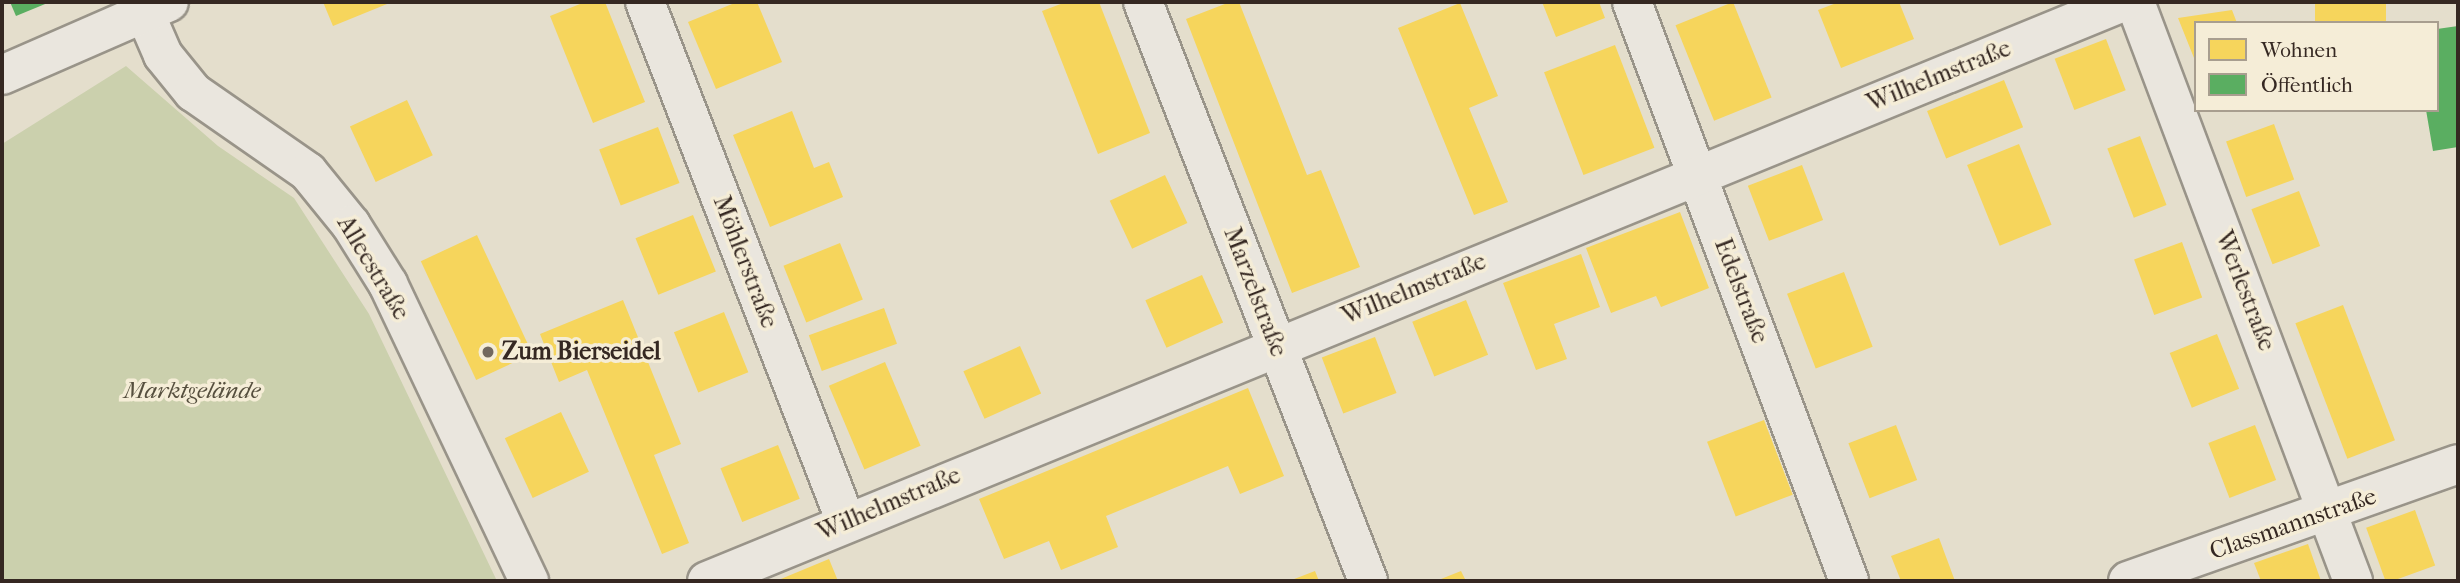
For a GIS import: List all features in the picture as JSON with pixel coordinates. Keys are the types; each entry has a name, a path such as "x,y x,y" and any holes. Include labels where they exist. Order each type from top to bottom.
{"street":[{"name":"Möhlerstraße","path":"645,2 846,522"},
{"name":"Marzelstraße","path":"1143,2 1368,581"},
{"name":"Edelstraße","path":"1632,2 1849,581"},
{"name":"Wilhelmstraße","path":"707,581 1276,344 2123,2"},
{"name":"Werlestraße","path":"2135,2 2353,581"},
{"path":"2,75 151,5"},
{"name":"Alleestraße","path":"151,5 163,55 193,92 307,173 351,225 388,284 529,581"},
{"name":"Classmannstraße","path":"2128,581 2458,464"}],"green space":[{"name":"Marktgelände","path":"126,66 218,146 294,198 369,314 497,581 2,581 2,144"}],"building: Wohnen":[{"path":"323,2 392,2 333,26"},
{"path":"585,2 605,2 645,102 593,123 550,16"},
{"path":"737,2 757,2 782,62 716,89 688,22"},
{"path":"1066,2 1099,2 1150,133 1098,154 1042,11"},
{"path":"1230,2 1239,2 1307,175 1321,170 1360,267 1292,293 1186,19"},
{"path":"1542,2 1599,2 1605,18 1556,37"},
{"path":"1733,2 1772,97 1714,121 1676,25"},
{"path":"1839,2 1899,2 1914,39 1841,68 1818,10"},
{"path":"2315,2 2386,2 2386,21 2315,21"},
{"path":"1460,3 1498,96 1469,108 1508,202 1474,215 1398,28"},
{"path":"2232,10 2236,21 2194,21 2194,58 2178,18"},
{"path":"2106,39 2126,90 2074,110 2055,59"},
{"path":"1615,45 1654,148 1583,175 1544,72"},
{"path":"2004,80 2023,127 1946,158 1927,111"},
{"path":"407,100 433,155 376,182 350,127"},
{"path":"792,111 814,168 829,162 843,197 770,227 733,135"},
{"path":"2274,124 2294,179 2246,197 2226,141"},
{"path":"658,127 680,183 621,206 599,150"},
{"path":"2140,136 2167,205 2134,218 2107,149"},
{"path":"2019,144 2052,225 2000,246 1967,165"},
{"path":"1802,165 1823,220 1769,241 1748,186"},
{"path":"1165,175 1187,223 1132,249 1110,201"},
{"path":"2299,191 2320,246 2273,264 2251,209"},
{"path":"1680,212 1709,288 1661,307 1656,296 1611,313 1586,248"},
{"path":"693,215 716,272 658,295 636,238"},
{"path":"477,235 532,354 476,380 421,261"},
{"path":"2182,242 2202,297 2154,315 2134,259"},
{"path":"840,243 863,300 806,322 783,266"},
{"path":"1581,254 1600,307 1554,324 1567,359 1536,370 1503,283"},
{"path":"1844,272 1873,347 1816,369 1787,294"},
{"path":"1202,275 1223,323 1167,348 1145,300"},
{"path":"623,300 681,444 654,455 689,543 662,554 587,370 559,382 540,334"},
{"path":"1466,300 1488,355 1434,376 1412,322"},
{"path":"2343,305 2395,440 2347,459 2295,323"},
{"path":"884,308 897,344 822,371 809,335"},
{"path":"724,312 748,372 698,392 674,332"},
{"path":"2217,334 2239,389 2192,408 2170,353"},
{"path":"1375,337 1397,393 1343,413 1322,357"},
{"path":"1020,346 1041,394 985,419 963,371"},
{"path":"885,362 921,446 864,470 829,386"},
{"path":"1248,388 1284,476 1240,494 1228,466 1106,516 1118,547 1061,570 1049,541 1004,559 979,499"},
{"path":"561,412 589,472 533,498 505,438"},
{"path":"1764,420 1793,495 1736,517 1707,442"},
{"path":"1896,425 1917,480 1870,498 1848,443"},
{"path":"2255,425 2276,480 2229,498 2208,443"},
{"path":"778,445 800,499 742,522 721,468"},
{"path":"2415,510 2435,565 2386,581 2366,528"},
{"path":"1939,538 1955,581 1901,581 1891,556"},
{"path":"2308,544 2321,581 2261,581 2254,563"},
{"path":"829,559 838,581 776,581"},
{"path":"1315,571 1319,581 1289,581"},
{"path":"1461,571 1466,581 1436,581"}],"building: Öffentlich":[{"path":"10,2 50,2 16,16"},
{"path":"2458,26 2458,147 2433,151 2426,112 2439,112 2439,29"}],"place":[{"name":"Zum Bierseidel","path":"488,352"}]}
